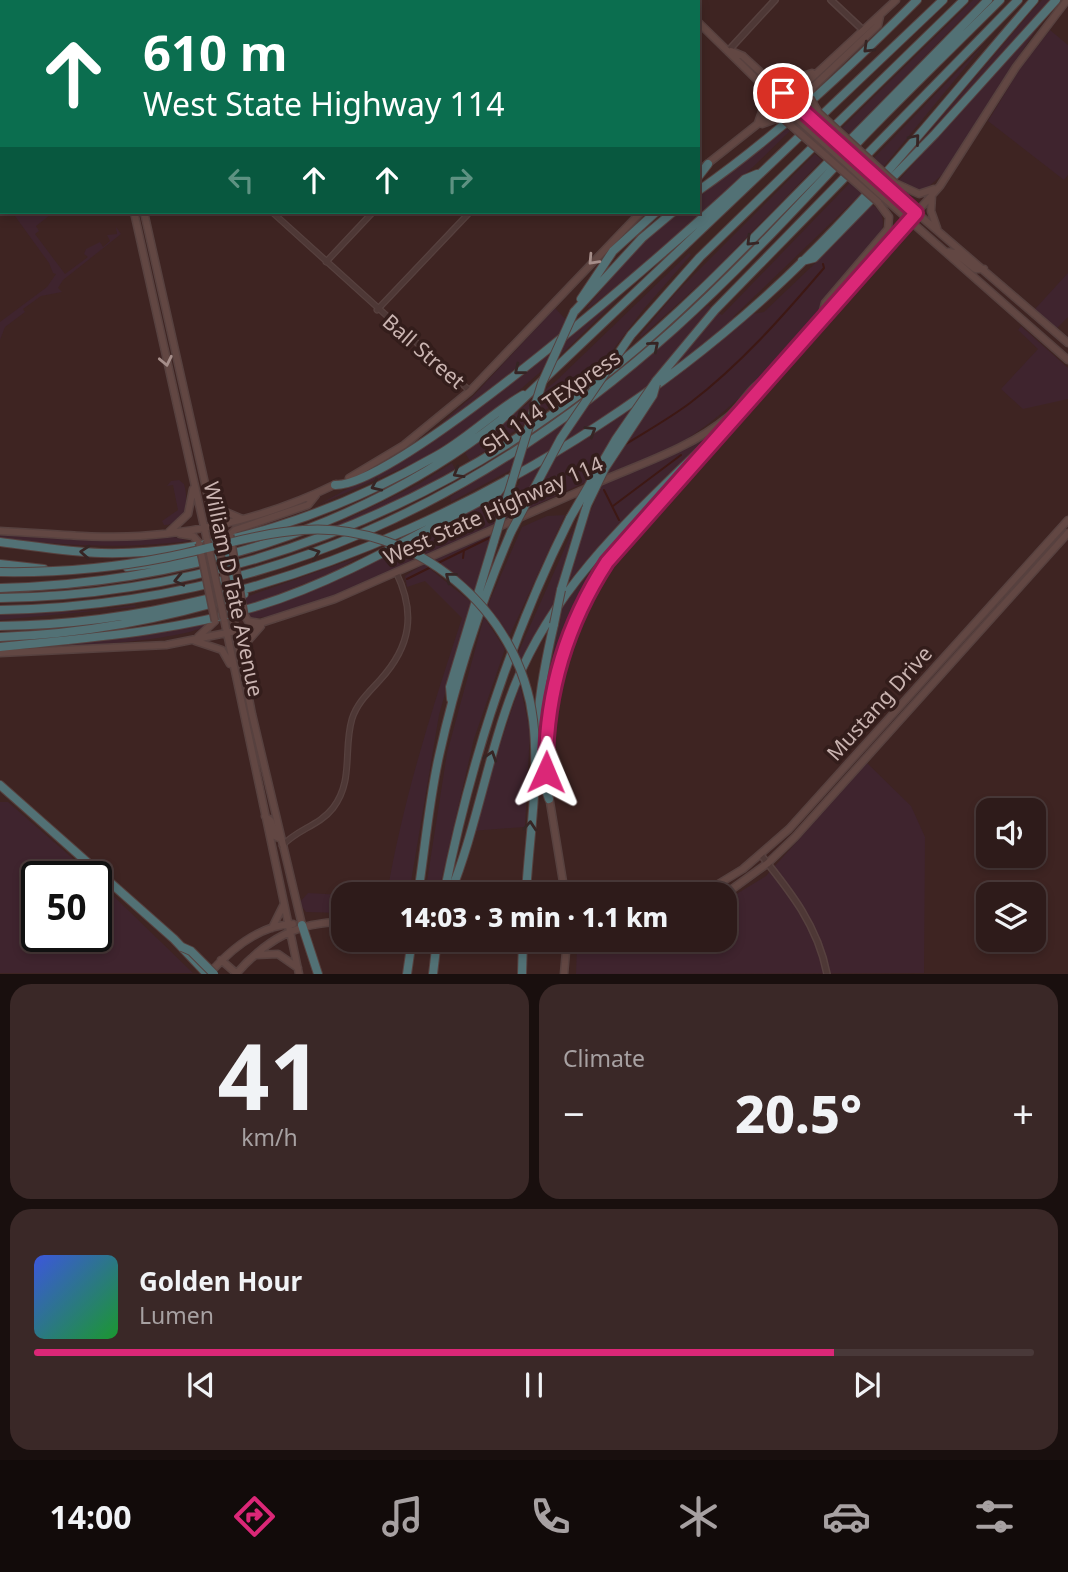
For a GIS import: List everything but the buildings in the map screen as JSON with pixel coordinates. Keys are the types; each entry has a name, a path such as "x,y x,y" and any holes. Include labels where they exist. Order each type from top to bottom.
{"highway":[{"path":"700,190 753,153 812,102 917,0"},
{"path":"0,588 122,578 222,557 309,529 398,486 482,436 943,0"},
{"path":"420,882 434,786 452,702 486,591 511,532 568,428 631,335 707,249 964,0"},
{"name":"SH 114 TEXpress","path":"0,598 125,590 249,563 342,531 413,498 477,462 578,395 667,322 988,0"},
{"name":"SH 114 TEXpress","path":"0,610 127,601 251,575 315,554 377,528 480,472 617,377 684,320 1000,0"},
{"path":"450,882 477,752 496,692 535,592 570,518 610,447 656,382 715,310 1018,0"},
{"path":"0,626 37,626 129,615 242,590 303,570 397,534 596,428 681,368 739,321 802,261 888,171 1034,0"},
{"path":"802,261 814,258 922,148 1056,0"},
{"path":"700,174 708,163"},
{"path":"335,485 346,485 380,467 468,411 668,251 746,179 765,169"},
{"path":"452,702 450,687 542,383 573,312 613,251 654,214"},
{"path":"573,312 642,238 671,214"},
{"path":"549,799 542,782 539,758 539,715 561,590 587,505 605,468 653,395 656,382"},
{"path":"0,542 76,551 129,552 190,546 277,526 397,477 437,456 521,395 531,392"},
{"path":"451,882 507,707 543,628 572,583 601,548 713,438 722,434"},
{"path":"0,647 150,630 208,620 259,606 348,569 498,492 510,476"},
{"path":"0,572 77,570 127,564 281,532 315,529 380,539 430,562 460,584 490,616 510,646 525,682 535,742 527,882"},
{"path":"0,564 99,569 222,557"},
{"path":"0,637 133,623 208,606 295,578 303,570"},
{"path":"0,785 182,947 191,951 210,974"},
{"path":"302,925 318,974"},
{"path":"407,974 410,952"},
{"path":"433,974 436,952"},
{"path":"522,974 523,952"}],"main road":[{"path":"700,169 789,99 896,0"},
{"name":"West State Highway 114","path":"0,653 166,645 265,623 335,599 396,572 679,446 728,417 762,380 772,377 940,186 1016,67 1067,0"},
{"path":"880,14 878,25 813,87 810,98 819,113 895,183 919,194 940,186"},
{"path":"700,24 730,50 743,56 916,213 1068,343"},
{"path":"730,50 737,62 880,199 887,214 888,229 825,303 819,323"},
{"path":"767,77 789,81 818,71"},
{"path":"757,126 764,106 760,84"},
{"path":"757,126 774,120 785,120 946,251 1068,360"},
{"path":"932,195 932,219 940,232"},
{"name":"William D Tate Avenue","path":"134,214 299,971"},
{"name":"William D Tate Avenue","path":"144,214 217,537 259,749 302,925"},
{"path":"0,531 139,537 244,519 335,485 404,445 470,391 639,214"},
{"path":"139,234 148,232"},
{"path":"946,251 955,253 975,270 984,269"},
{"path":"152,294 160,292"},
{"path":"1021,319 1030,309"},
{"path":"1053,346 1061,337"},
{"path":"563,882 549,799 546,757 550,707 562,654 585,598 615,552 772,377"},
{"path":"180,424 189,422"},
{"path":"168,533 188,514 193,484"},
{"path":"265,623 251,622 244,614 230,535 235,530 308,505 317,493"},
{"path":"206,494 219,509 244,519"},
{"name":"Mustang Drive","path":"724,882 761,855 789,829 1068,520"},
{"path":"168,533 187,534 199,543 215,621 194,640 222,650 234,671"},
{"name":"Mustang Drive","path":"737,886 768,863 1068,533"},
{"path":"1015,579 1022,585"},
{"path":"243,663 245,644 252,633 265,623"},
{"path":"243,716 249,719 254,743 259,749"},
{"path":"857,754 864,760"},
{"path":"264,815 271,821 275,836 279,834"},
{"path":"272,928 284,902"},
{"path":"210,974 238,945 272,928 331,923"},
{"path":"221,960 236,974 254,955 291,928"},
{"path":"564,974 567,952"},
{"path":"254,955 278,954 299,971"}],"street":[{"path":"730,50 775,0"},
{"path":"831,0 863,30"},
{"name":"Ball Street","path":"274,214 377,310 470,391"},
{"path":"326,262 369,214"},
{"path":"377,310 468,214"},
{"path":"282,846 292,834 319,821 338,801 347,777 348,743 355,714 405,644 410,613 396,572"},
{"path":"279,834 292,834"},
{"path":"761,855 804,911 824,956 827,974"}],"shaded area":[{"path":"973,0 980,0 849,134 842,128"},
{"path":"1042,0 1050,0 909,155 1029,14"},
{"path":"1043,19 943,174 927,188 919,191 899,180"},
{"path":"1050,30 1068,45 1068,175 1064,180 988,121 1019,70"},
{"path":"987,41 861,194 733,317 764,312 831,248 871,204 879,211 883,227 879,238 765,373 709,423 685,440 659,453 577,486 462,541 356,587 271,616 249,617 247,614 315,588 519,485 522,464 451,502 450,497 533,444 619,382 708,305 722,315"},
{"path":"787,129 790,131 689,229 587,307 642,242 677,214 700,214 700,195"},
{"path":"815,154 822,160 713,272 641,337 675,294"},
{"path":"13,214 51,214 36,226 39,231 35,234 65,274 88,257 84,254 86,249 100,242 103,247 110,241 107,235 117,234 116,227 121,234 63,280 58,288 62,292 41,296 23,309 25,312 5,327 0,340 0,322 47,287 56,274"},
{"path":"689,253 691,255 643,310 591,379 470,461 465,453 556,381"},
{"path":"1068,273 1068,317 1056,329 1035,309"},
{"path":"633,283 570,346 491,415 423,459 318,505 389,466"},
{"path":"555,308 571,325 445,424 443,422 474,395"},
{"path":"1021,326 1068,368 1068,399 1023,409 1001,389 1038,349 1018,330"},
{"path":"721,426 613,530 568,582 566,580 580,535 602,485 686,447"},
{"path":"452,463 455,469 413,493 333,526 419,484"},
{"path":"179,480 186,491 182,517 172,524 164,525 162,521 178,510 173,485 167,486 171,481"},
{"path":"651,502 653,504 609,556 577,607 556,663 543,731 549,663 556,625 565,598 582,573"},
{"path":"565,515 509,637 487,607 522,527 547,516"},
{"path":"575,525 554,603 522,662 518,653"},
{"path":"0,534 118,539 170,536 190,541 95,546 0,538"},
{"path":"491,535 474,591 434,559"},
{"path":"359,557 334,572 245,607 243,598"},
{"path":"424,564 471,602 439,715 411,882 389,882 410,789 462,618 425,581 407,587 405,576"},
{"path":"136,607 0,620 0,615 100,610"},
{"path":"484,617 505,649 474,739 441,882 427,882 447,753"},
{"path":"209,623 199,629 155,638 31,649 149,635"},
{"path":"520,685 530,731 525,827 471,831"},
{"path":"867,763 911,806 925,837 924,973 576,974 577,952 737,952 737,894 766,876"},
{"path":"0,802 8,802 76,861 21,861 21,952 112,952 112,895 193,973 0,973"},
{"path":"308,893 331,894 331,913 306,912 299,903"}],"waterway":[{"path":"626,444 682,409 726,373 793,304 824,268 823,264"},
{"path":"613,506 681,455"},
{"path":"604,490 619,520"},
{"path":"436,564 489,538"},
{"path":"463,558 464,550"},
{"path":"407,579 431,567"}],"route":[{"path":"546,772 548,722 559,663 585,598 598,575 622,543 707,451 916,213 783,93"}]}
